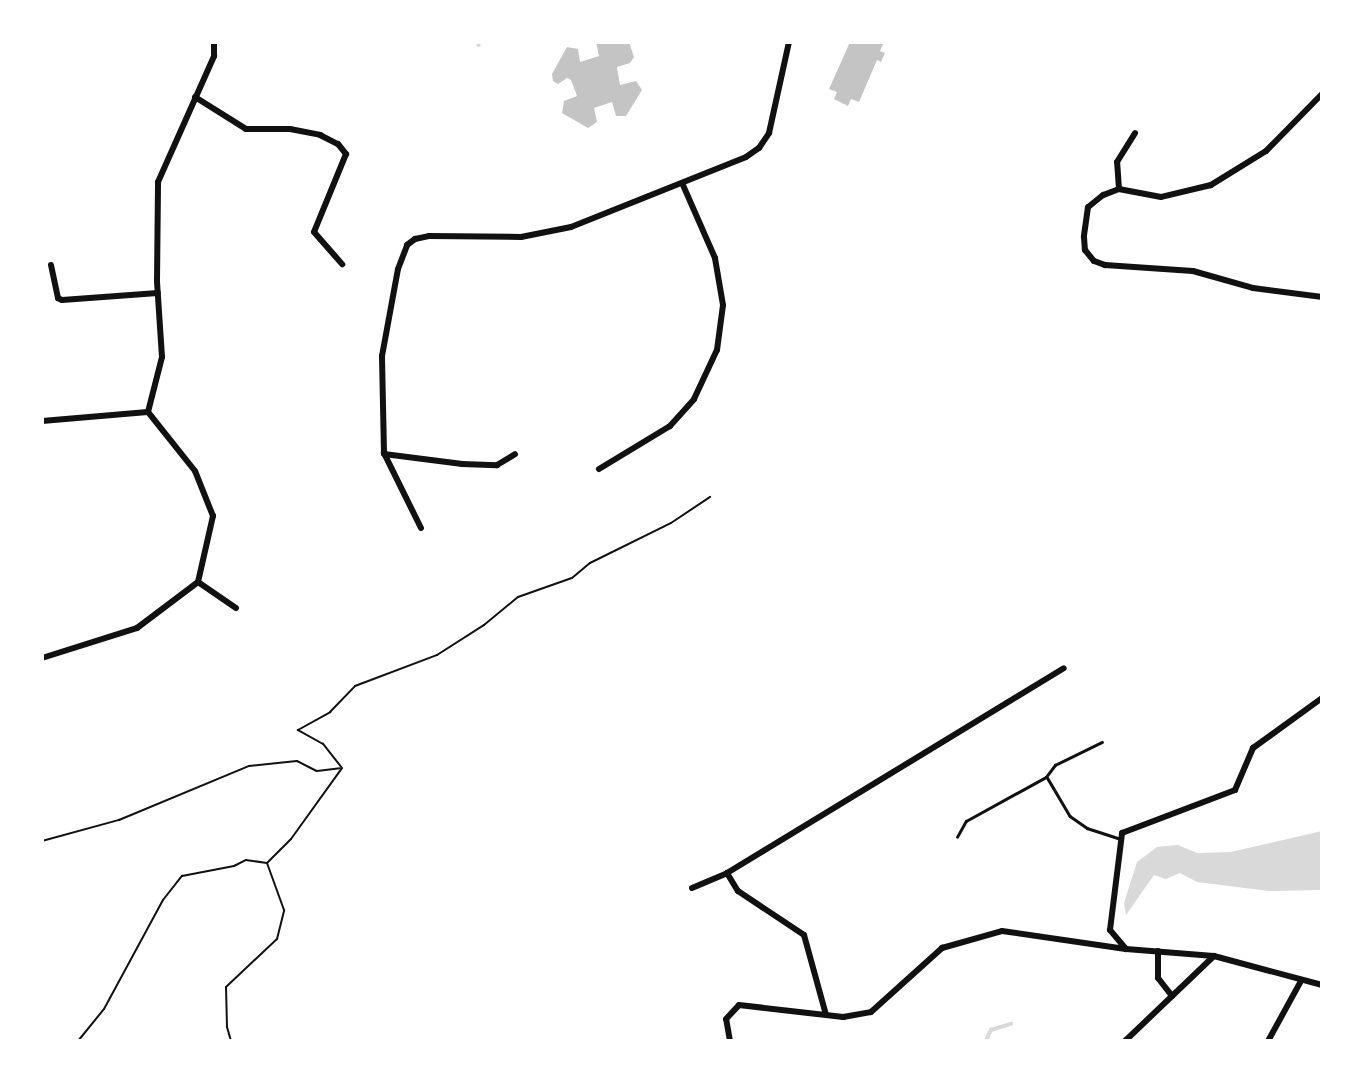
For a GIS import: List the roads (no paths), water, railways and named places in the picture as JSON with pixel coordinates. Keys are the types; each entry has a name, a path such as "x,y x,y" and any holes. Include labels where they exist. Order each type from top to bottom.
{"street":[{"path":"148,412 162,357 158,293 158,182 214,56 214,42"},
{"path":"421,528 384,454 382,356 398,269 407,245 415,239 429,236 521,237 571,227 746,157 759,148 769,133 789,42"},
{"path":"195,97 246,129 290,129 320,135 338,144 346,154 314,232 342,264"},
{"path":"1321,97 1266,151 1211,185 1161,197 1119,189 1103,195 1088,207 1085,250 1094,261 1114,266 1193,271 1253,288 1322,297"},
{"path":"1119,189 1117,162 1135,134"},
{"path":"599,469 670,426 694,399 717,351 723,305 715,258 682,183"},
{"path":"51,265 58,298 62,300 158,293"},
{"path":"42,421 148,412"},
{"path":"42,658 137,628 198,582 213,516 195,471 148,412"},
{"path":"384,454 497,465 515,454"},
{"path":"198,582 236,608"},
{"path":"692,888 727,873 1064,668"},
{"path":"1126,949 1110,930 1122,833 1235,790 1253,748 1322,698"},
{"path":"727,873 738,891 804,935 826,1015"},
{"path":"730,1041 726,1019 739,1005 843,1017 871,1013 942,948 1002,932 1126,949 1214,956 1322,985"},
{"path":"1158,951 1158,978 1172,996"},
{"path":"1125,1041 1214,956"},
{"path":"1268,1041 1301,981"}],"lane":[{"path":"957,837 966,821 1046,777 1055,765 1102,742"},
{"path":"1046,777 1070,816 1098,833 1121,839"}],"waterway":[{"path":"986,1041 991,1030 1011,1024"},
{"path":"685,1041 695,1041"}]}
